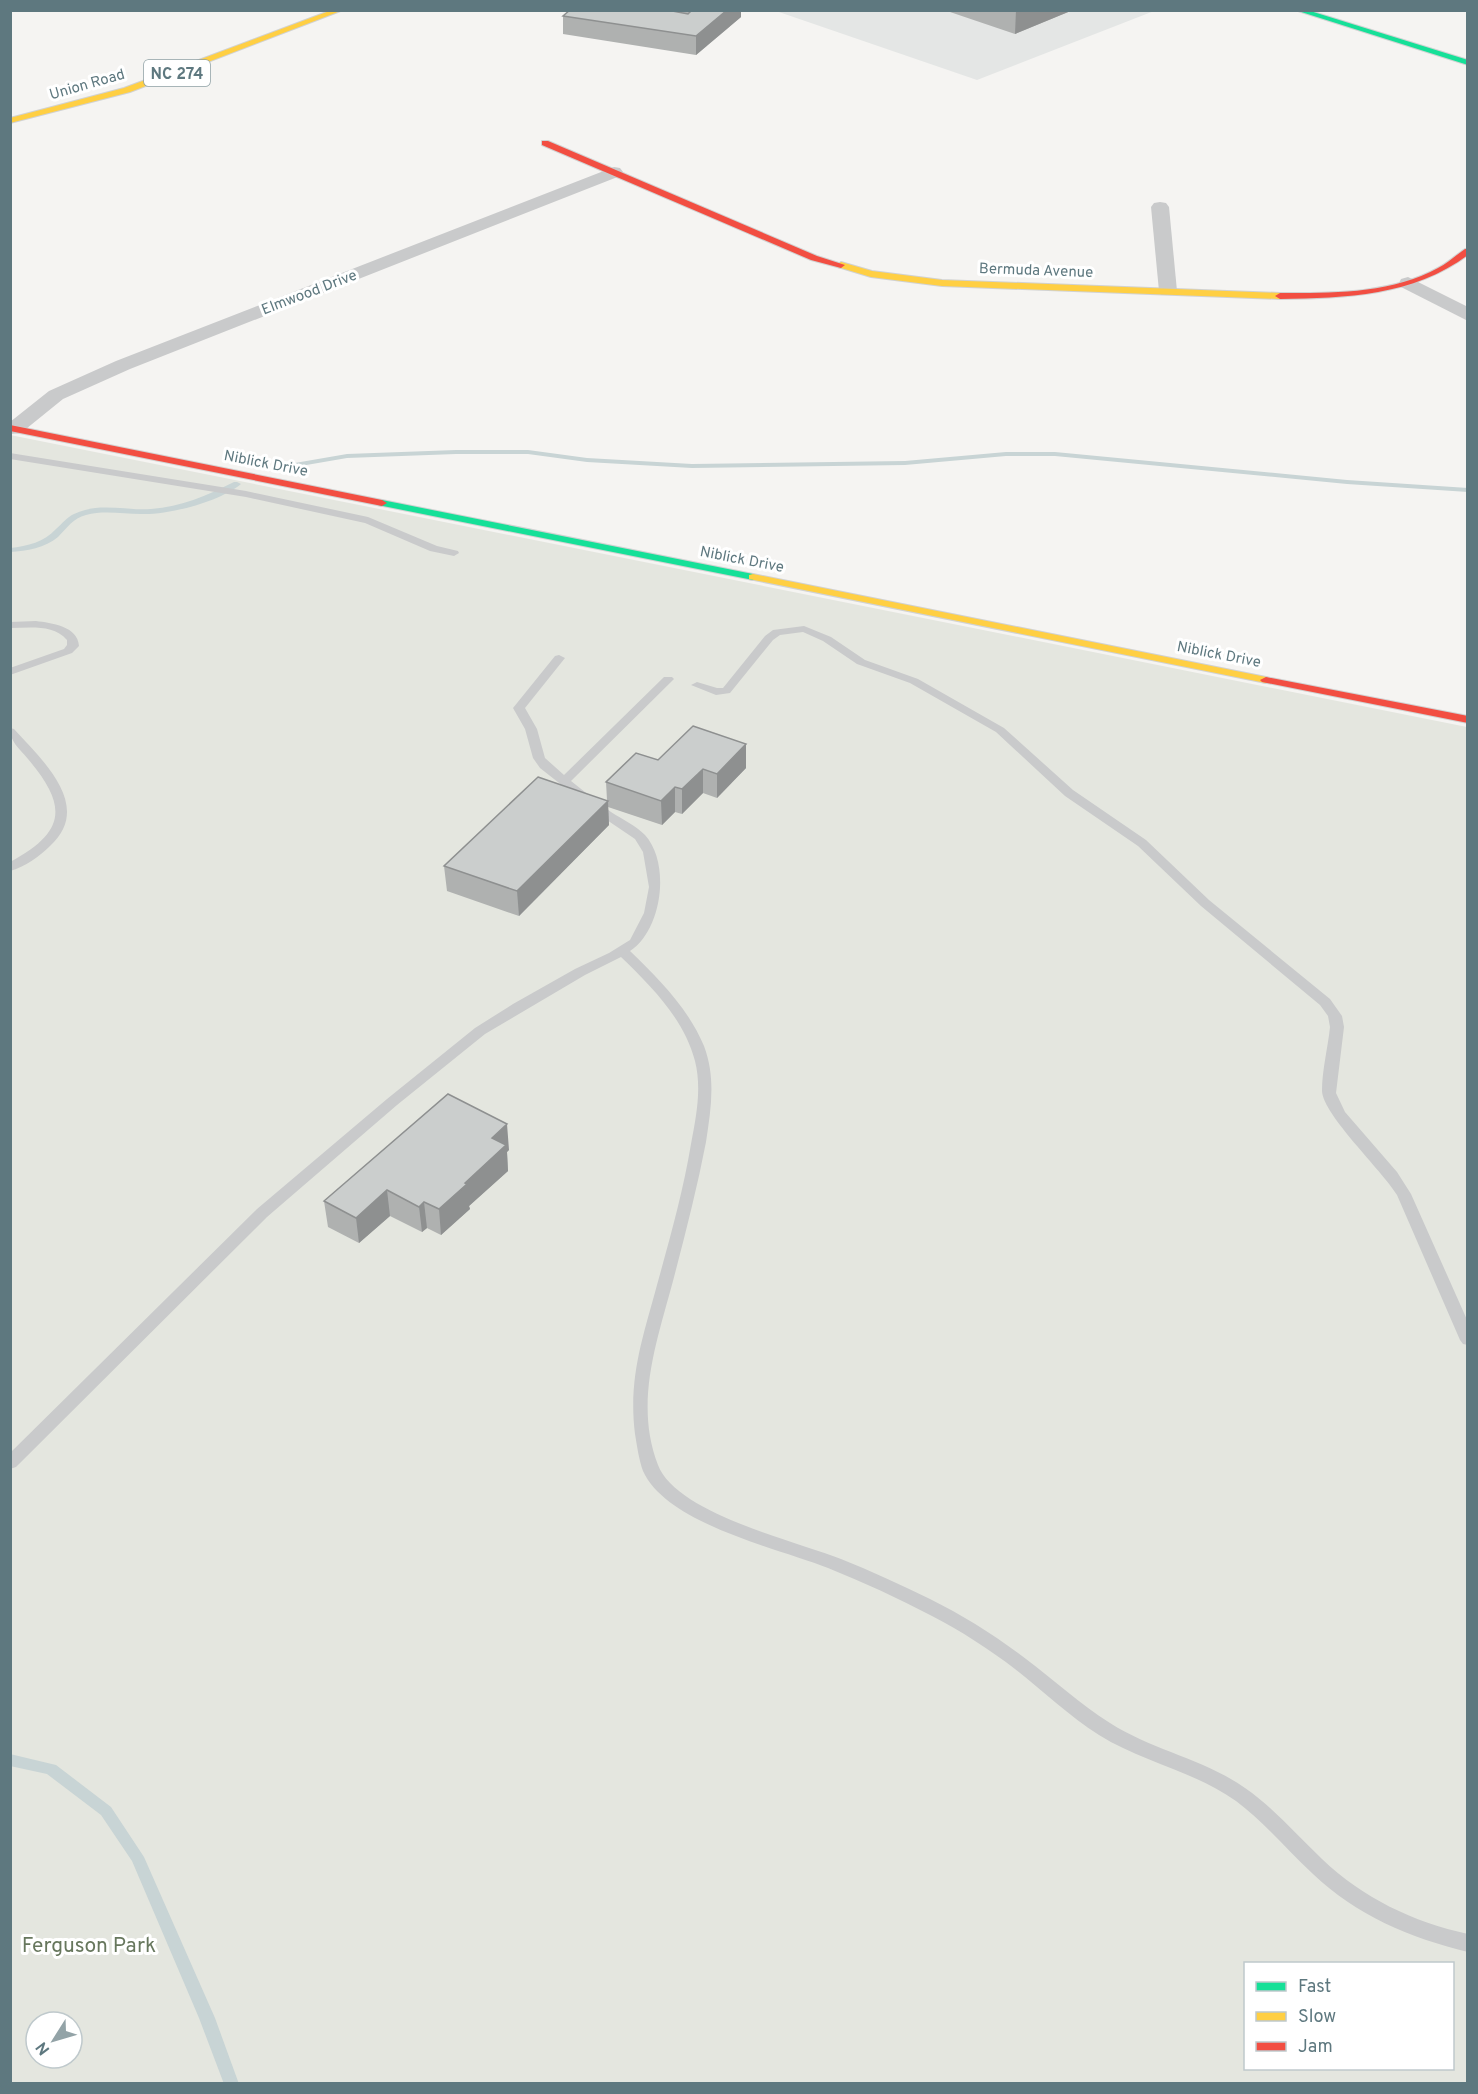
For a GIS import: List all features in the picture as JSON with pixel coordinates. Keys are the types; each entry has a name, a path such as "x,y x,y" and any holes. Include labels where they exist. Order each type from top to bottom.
{"street":[{"name":"Union Road","path":"10,122 127,90 340,10"},
{"path":"1298,10 1467,63"},
{"path":"1346,10 1423,34"},
{"name":"Bermuda Avenue","path":"545,143 791,249 871,274 938,283 1317,296 1408,283 1443,268 1467,251"},
{"name":"Elmwood Drive","path":"12,429 56,395 123,364 614,172"},
{"path":"1160,207 1168,291"},
{"path":"1408,283 1467,315"},
{"name":"Niblick Drive","path":"12,429 1467,720"}],"lane":[{"path":"10,456 202,486 368,520 419,544 454,553"},
{"path":"10,625 52,626 69,633 74,640 73,646 68,651 10,672"},
{"path":"697,685 716,692 726,691 760,648 777,632 804,629 816,632 861,662 914,681 978,716 1019,746 1078,800 1142,843 1205,903 1303,982 1325,1002 1335,1016 1337,1027 1329,1093 1333,1103 1339,1114 1386,1168 1404,1194 1467,1340"},
{"path":"10,1463 262,1212 392,1102 480,1031 528,1001 623,951 635,942 650,913 655,887 649,852 640,837 605,813 539,759 531,729 519,708 560,657"},
{"path":"564,781 668,679"},
{"path":"10,731 59,792 64,805 61,823 51,840 10,867"},
{"path":"623,951 668,998 683,1018 701,1057 706,1080 705,1108 692,1178 643,1364 644,1436 651,1469 657,1484 671,1497 692,1510 822,1558 934,1607 1012,1656 1093,1722 1121,1738 1206,1774 1245,1797 1332,1880 1364,1902 1406,1925 1467,1943"}],"shaded area":[{"path":"776,11 1154,11 977,80"}],"green space":[{"name":"Ferguson Park","path":"10,435 1467,727 1467,2083 11,2083"}],"building":[{"path":"570,10 667,10 688,14 692,10 727,10 696,36 563,16"},
{"path":"693,726 746,744 717,774 703,769 682,789 675,787 661,801 606,782 636,753 658,760"},
{"path":"538,777 608,801 517,891 444,866"},
{"path":"448,1094 507,1124 492,1138 506,1145 439,1209 424,1202 419,1207 387,1190 356,1218 324,1201"}],"waterway":[{"path":"289,466 347,456 456,452 528,452 587,460 692,466 905,463 1006,454 1055,454 1347,482 1468,490"},
{"path":"10,550 47,541 74,517 87,512 97,510 149,512 169,509 199,501 237,484"},
{"path":"10,1760 51,1769 106,1811 137,1857 207,2018 232,2084"}],"traffic: fast":[{"path":"1298,10 1468,63"},
{"path":"382,503 753,577"}],"traffic: slow":[{"path":"10,121 127,90 340,10"},
{"path":"841,265 871,274 942,283 1280,296"},
{"path":"753,577 1266,680"}],"traffic: jam":[{"path":"545,143 814,258 841,265"},
{"path":"1280,296 1380,290 1419,280 1441,270 1468,251"},
{"path":"10,428 382,503"},
{"path":"1266,680 1468,720"}]}
